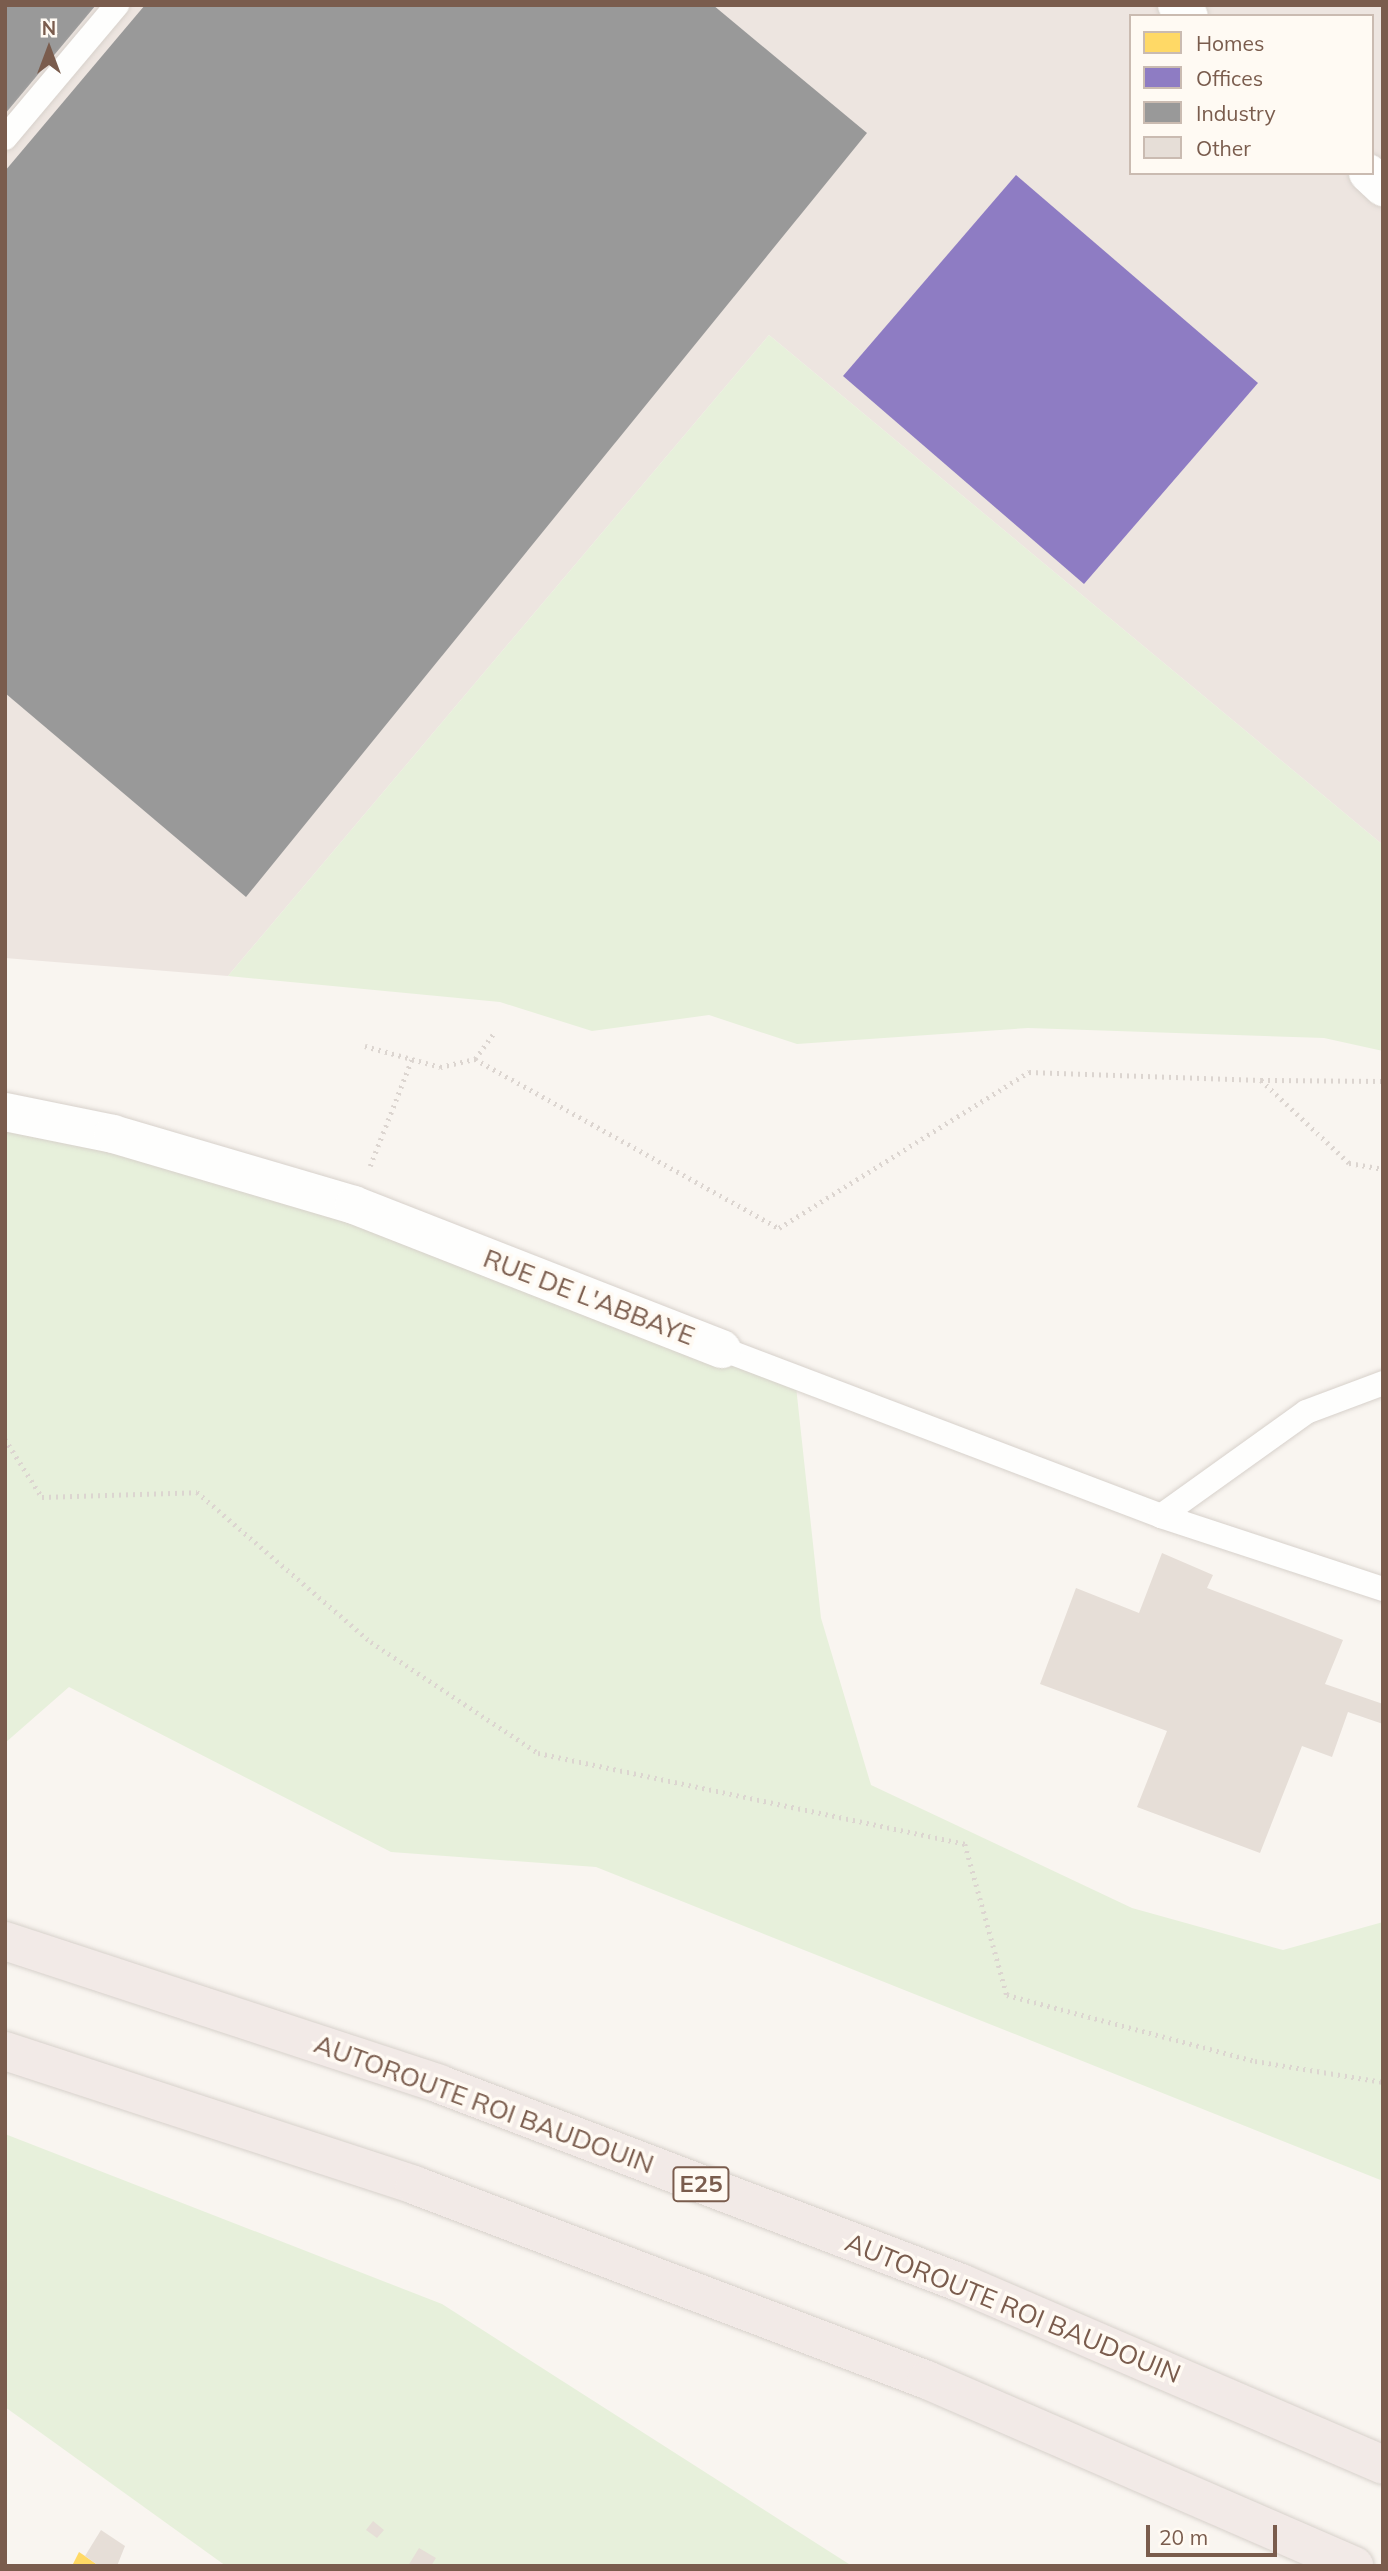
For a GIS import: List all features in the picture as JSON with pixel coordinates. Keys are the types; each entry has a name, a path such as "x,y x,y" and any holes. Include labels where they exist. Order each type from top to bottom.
{"highway":[{"name":"AUTOROUTE ROI BAUDOUIN","path":"5,1941 452,2088 961,2283 1383,2465"},
{"path":"5,2051 414,2185 927,2379 1354,2566"}],"street":[{"path":"1370,175 1383,187"},
{"name":"RUE DE L'ABBAYE","path":"5,1112 113,1134 354,1205 722,1349"}],"lane":[{"path":"5,138 117,5"},
{"name":"RUE DE L'ABBAYE","path":"722,1349 1161,1516 1383,1589"},
{"path":"1161,1516 1306,1412 1383,1383"}],"path":[{"path":"365,1046 440,1067 475,1059 495,1031"},
{"path":"354,1205 412,1059"},
{"path":"475,1059 779,1228 1029,1072 1261,1080 1383,1081"},
{"path":"1261,1080 1349,1163 1383,1170"},
{"path":"5,1439 42,1497 197,1492 371,1642 538,1752 965,1844 1007,1995 1255,2061 1383,2082"}],"shaded area":[{"path":"5,5 1383,5 1383,845 769,335 228,976 5,958"}],"green space":[{"path":"769,335 1383,845 1383,1051 1324,1038 1028,1028 797,1044 709,1015 592,1031 500,1002 228,976"},
{"path":"5,1112 113,1134 795,1377 821,1618 871,1785 1132,1908 1283,1950 1383,1922 1383,2181 596,1867 391,1852 69,1687 5,1743"},
{"path":"5,2134 442,2304 852,2566 226,2566 5,2407"}],"building: Homes":[{"path":"79,2552 85,2556 99,2566 72,2566"}],"building: Offices":[{"path":"1016,175 1258,383 1084,584 843,376"}],"building: Industry":[{"path":"5,5 96,5 5,114"},
{"path":"145,5 713,5 867,133 246,897 5,693 5,171"}],"building: Other":[{"path":"1162,1553 1213,1575 1207,1588 1343,1640 1325,1684 1383,1704 1383,1724 1348,1712 1332,1757 1302,1746 1260,1853 1137,1807 1167,1731 1040,1684 1076,1588 1139,1613"},
{"path":"373,2521 384,2530 377,2538 366,2530"},
{"path":"101,2530 125,2546 117,2566 99,2566 85,2556"},
{"path":"419,2548 436,2558 431,2566 408,2566"}]}
